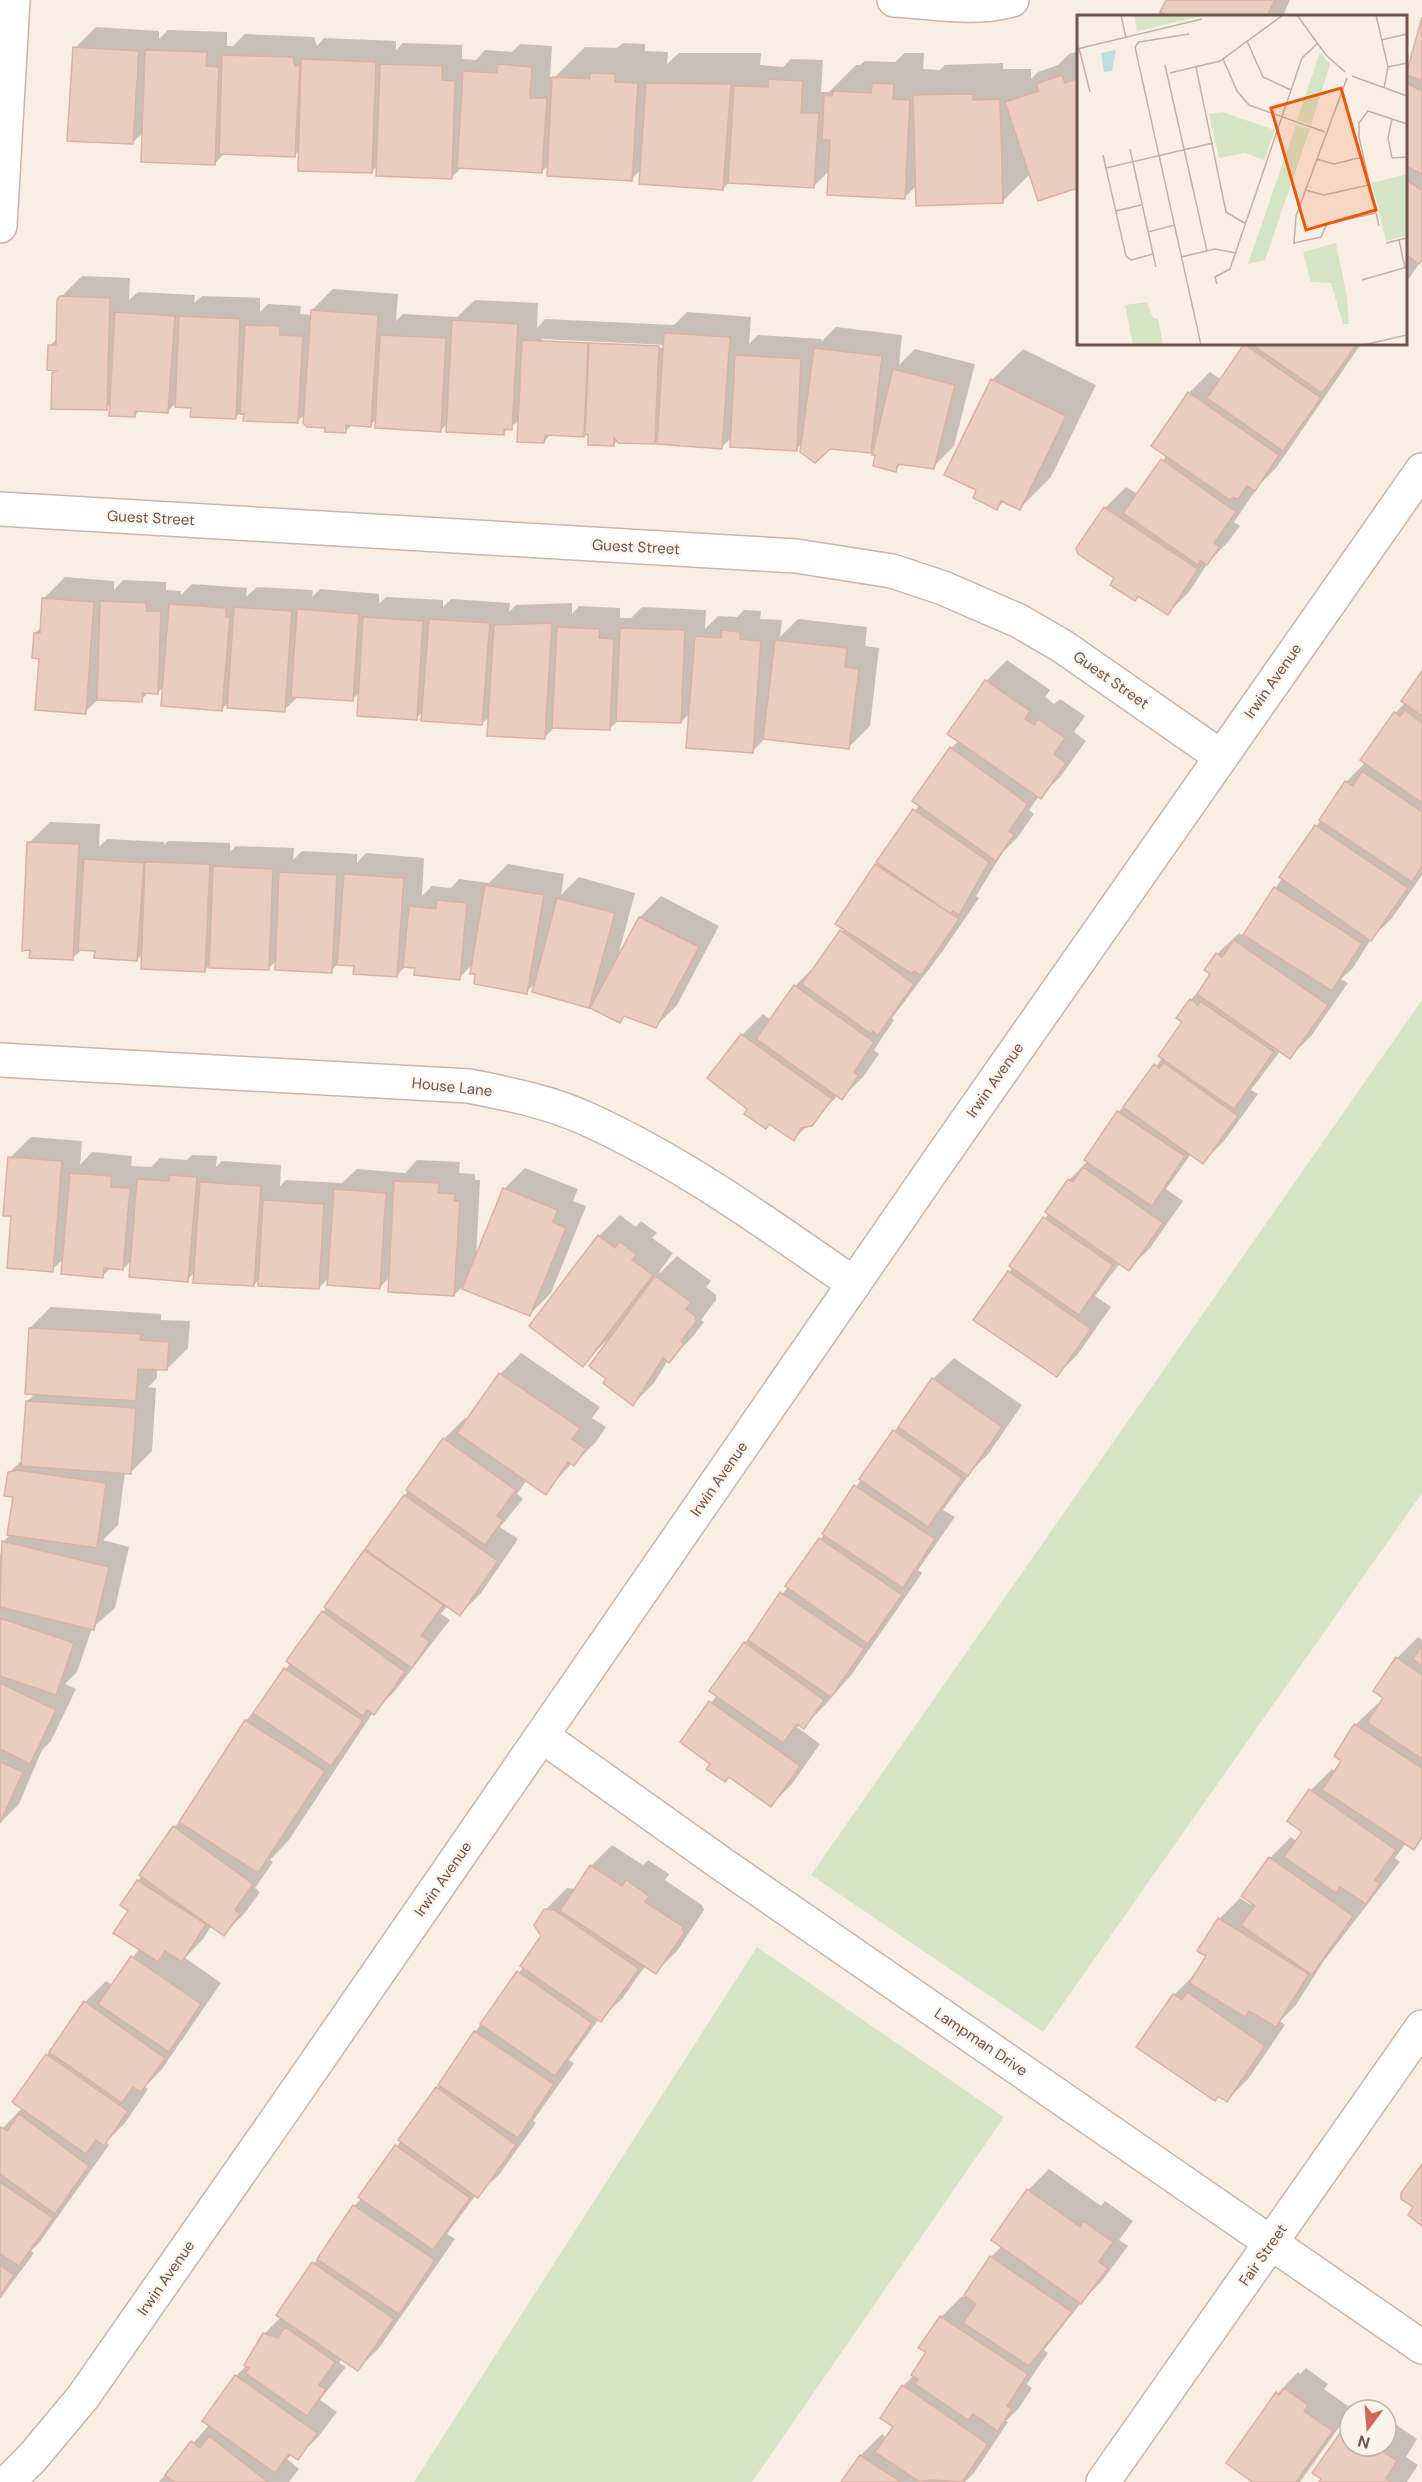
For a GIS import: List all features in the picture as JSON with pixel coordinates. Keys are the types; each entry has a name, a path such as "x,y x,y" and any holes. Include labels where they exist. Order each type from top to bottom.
{"street":[{"path":"0,226 12,0"},
{"path":"894,0 967,5 1012,0"},
{"name":"Irwin Avenue","path":"8,2482 32,2458 83,2397 1220,756 1422,470"},
{"name":"Guest Street","path":"0,509 796,556 892,572 982,604 1062,645 1220,756"},
{"name":"House Lane","path":"0,1060 469,1086 536,1101 586,1118 633,1142 706,1185 854,1284"},
{"name":"Lampman Drive","path":"542,1736 722,1864 1422,2347"},
{"name":"Fair Street","path":"1103,2482 1422,2027"}],"green space":[{"path":"1422,1000 1422,1493 1043,2032 811,1875"},
{"path":"757,1947 1004,2117 752,2482 414,2482"}],"building":[{"path":"1166,0 1275,0 1268,15 1168,15 1160,12"},
{"path":"1422,17 1422,80 1407,75"},
{"path":"73,47 139,51 133,144 67,141"},
{"path":"145,50 207,52 206,66 219,67 215,165 141,162"},
{"path":"222,55 293,57 295,66 300,65 295,157 219,154"},
{"path":"301,59 376,62 372,173 298,171"},
{"path":"380,64 442,66 442,80 455,81 452,179 376,176"},
{"path":"498,64 532,67 530,98 547,98 542,173 457,168 463,71 497,73"},
{"path":"590,73 615,74 615,82 638,83 632,181 547,176 552,77 590,79"},
{"path":"1062,75 1065,83 1077,78 1077,188 1038,201 1005,102 1039,91 1036,84"},
{"path":"768,79 803,81 801,113 819,113 814,188 728,183 734,86 768,87"},
{"path":"646,83 731,84 723,190 639,184"},
{"path":"872,83 894,84 893,99 910,100 905,199 827,195 830,140 822,140 824,95 832,96 833,91 871,93"},
{"path":"1407,84 1422,91 1422,174 1407,166"},
{"path":"973,94 973,100 1000,99 1003,203 916,206 913,95"},
{"path":"1407,181 1422,190 1422,260 1419,264 1408,256 1407,258"},
{"path":"60,296 110,298 107,410 51,409 52,373 56,371 47,370 48,345 56,345 57,300"},
{"path":"311,310 378,315 371,427 346,425 346,433 325,432 325,428 307,427 303,423"},
{"path":"115,312 175,316 168,413 135,411 135,417 109,416"},
{"path":"179,316 240,319 236,419 190,417 191,408 175,407"},
{"path":"452,320 518,324 512,430 504,429 504,435 446,432"},
{"path":"245,325 280,326 280,335 303,336 298,423 243,421 244,413 240,414"},
{"path":"664,333 730,337 722,449 657,444"},
{"path":"380,335 446,338 441,432 375,428"},
{"path":"522,340 588,343 584,437 545,435 544,443 517,442"},
{"path":"589,343 659,346 655,444 618,443 614,438 614,446 588,445 588,434 585,435"},
{"path":"1245,345 1321,398 1283,451 1207,398"},
{"path":"1252,345 1356,345 1322,393"},
{"path":"814,348 882,356 871,453 830,449 815,463 800,452"},
{"path":"735,355 801,359 797,451 730,447"},
{"path":"893,369 955,385 934,469 898,464 896,472 873,466 875,455 872,455"},
{"path":"991,379 1066,416 1020,510 1001,501 997,510 973,498 976,490 944,475"},
{"path":"1188,392 1279,455 1255,491 1247,486 1238,499 1233,497 1230,500 1151,446"},
{"path":"1161,459 1236,512 1214,543 1220,547 1207,565 1200,560 1198,565 1123,513"},
{"path":"1104,507 1198,569 1168,615 1138,596 1135,601 1110,585 1114,578 1078,554 1076,548"},
{"path":"42,598 94,602 86,714 35,710 39,659 32,658 34,633 40,633"},
{"path":"100,601 146,603 146,611 161,611 158,694 142,693 142,702 97,700"},
{"path":"169,604 226,608 226,617 230,617 222,711 161,706"},
{"path":"234,607 292,611 285,712 227,708"},
{"path":"297,609 359,614 353,701 291,697"},
{"path":"363,617 423,621 417,720 357,716"},
{"path":"429,619 490,623 482,725 421,721"},
{"path":"552,623 545,739 487,736 494,625"},
{"path":"557,627 600,629 599,638 614,639 610,730 552,728"},
{"path":"620,628 685,630 681,723 616,721"},
{"path":"722,630 740,632 740,639 761,641 753,753 686,748 695,636 721,638"},
{"path":"775,640 847,648 845,667 859,669 849,749 763,739"},
{"path":"1422,671 1422,716 1401,701"},
{"path":"985,680 1030,711 1025,719 1034,725 1038,719 1065,738 1054,754 1066,763 1041,799 947,734"},
{"path":"1405,710 1422,723 1422,803 1360,760 1394,712 1400,716"},
{"path":"950,747 1028,804 1009,831 1014,835 996,861 912,801"},
{"path":"1362,771 1422,812 1422,866 1412,882 1319,820 1345,781 1353,786"},
{"path":"913,809 989,862 959,915 953,911 951,914 876,862"},
{"path":"1315,825 1408,888 1371,941 1279,877"},
{"path":"27,842 79,844 73,960 29,958 30,950 22,951"},
{"path":"84,859 144,863 137,961 94,958 95,951 78,950"},
{"path":"145,862 210,864 205,972 141,969"},
{"path":"875,864 959,919 921,975 914,971 912,974 835,924"},
{"path":"213,866 273,869 269,970 209,968"},
{"path":"279,872 337,875 332,973 275,970"},
{"path":"344,874 404,878 397,977 353,974 354,966 337,965"},
{"path":"485,885 544,895 527,994 474,984 475,974 470,974"},
{"path":"1274,887 1362,943 1332,991 1243,935"},
{"path":"557,898 615,913 589,1008 532,992"},
{"path":"437,900 467,903 460,980 414,975 415,968 403,967 409,906 436,909"},
{"path":"639,917 699,947 656,1028 624,1016 620,1023 590,1008"},
{"path":"840,930 914,984 878,1035 873,1031 871,1034 802,984"},
{"path":"1234,940 1328,1005 1290,1059 1197,994 1210,974 1204,970 1216,953 1222,957"},
{"path":"794,985 874,1042 854,1072 859,1075 842,1100 756,1039"},
{"path":"1190,999 1198,1005 1200,1001 1274,1052 1234,1109 1158,1056 1182,1022 1176,1018"},
{"path":"741,1034 832,1099 812,1126 801,1128 794,1141 769,1124 766,1129 744,1114 747,1109 707,1078"},
{"path":"1164,1063 1238,1116 1203,1164 1123,1107 1154,1064 1159,1068"},
{"path":"1117,1111 1185,1156 1152,1206 1084,1160"},
{"path":"8,1157 62,1161 53,1272 7,1268 11,1216 3,1216"},
{"path":"1083,1167 1163,1223 1129,1271 1045,1212 1068,1179 1073,1182"},
{"path":"70,1173 111,1176 111,1187 130,1188 123,1270 104,1268 103,1278 61,1274"},
{"path":"170,1175 197,1177 188,1282 129,1277 137,1179 169,1181"},
{"path":"394,1181 439,1183 438,1193 455,1194 454,1201 460,1201 454,1296 388,1292"},
{"path":"200,1182 261,1186 254,1286 193,1283"},
{"path":"503,1188 558,1210 553,1222 566,1228 530,1316 462,1289"},
{"path":"334,1189 386,1193 380,1289 327,1285"},
{"path":"263,1200 324,1204 319,1289 258,1286"},
{"path":"1043,1217 1113,1265 1079,1315 1009,1266"},
{"path":"598,1235 615,1248 619,1241 637,1255 632,1260 653,1275 583,1367 529,1326"},
{"path":"1008,1271 1091,1329 1057,1377 973,1320"},
{"path":"655,1276 691,1302 686,1309 695,1316 696,1322 681,1341 684,1344 669,1363 663,1358 633,1406 603,1383 606,1379 589,1366"},
{"path":"29,1328 141,1334 140,1340 169,1342 167,1370 138,1369 136,1401 25,1394"},
{"path":"499,1373 580,1428 572,1439 586,1449 574,1466 568,1462 546,1495 457,1433"},
{"path":"932,1378 1002,1427 968,1476 898,1427"},
{"path":"26,1401 136,1408 131,1474 21,1466"},
{"path":"893,1430 962,1478 928,1527 859,1479"},
{"path":"443,1438 516,1490 497,1516 503,1520 485,1545 406,1490"},
{"path":"17,1470 106,1483 97,1548 7,1535 13,1497 4,1496 8,1472"},
{"path":"854,1485 935,1539 903,1588 822,1534"},
{"path":"404,1495 498,1561 460,1616 365,1549"},
{"path":"819,1538 902,1595 868,1644 785,1586"},
{"path":"2,1541 109,1567 94,1630 0,1607"},
{"path":"364,1550 443,1605 421,1636 430,1641 412,1668 324,1607"},
{"path":"780,1592 864,1649 831,1697 748,1640"},
{"path":"322,1611 405,1672 374,1715 367,1710 363,1716 286,1661"},
{"path":"0,1618 74,1643 56,1695 0,1676"},
{"path":"744,1642 824,1700 804,1729 797,1724 783,1743 709,1691"},
{"path":"1422,1646 1422,1666 1413,1659"},
{"path":"1396,1657 1422,1675 1422,1759 1367,1722 1383,1698 1373,1691"},
{"path":"284,1668 363,1721 331,1766 253,1713"},
{"path":"0,1683 56,1710 30,1764 0,1749"},
{"path":"709,1701 800,1766 771,1807 729,1777 725,1782 706,1769 710,1764 680,1742"},
{"path":"245,1720 325,1771 258,1873 179,1822"},
{"path":"1354,1724 1422,1768 1422,1837 1414,1850 1322,1790 1341,1761 1334,1756"},
{"path":"0,1762 23,1772 0,1823"},
{"path":"1309,1789 1396,1850 1375,1880 1380,1883 1366,1904 1340,1887 1336,1893 1284,1857 1302,1832 1287,1821"},
{"path":"173,1826 253,1884 235,1910 240,1914 224,1936 139,1875"},
{"path":"1269,1857 1353,1916 1312,1975 1241,1925 1255,1906 1241,1896"},
{"path":"590,1865 622,1886 626,1880 649,1896 645,1902 682,1926 684,1933 656,1974 560,1911"},
{"path":"137,1880 206,1924 182,1962 165,1951 158,1962 113,1933 128,1911 120,1905"},
{"path":"544,1909 554,1910 639,1969 601,2022 520,1966 541,1936 534,1925"},
{"path":"1218,1918 1309,1974 1276,2027 1249,2011 1245,2017 1189,1983 1206,1956 1197,1951"},
{"path":"131,1956 201,2004 169,2052 98,2004"},
{"path":"517,1971 592,2023 555,2076 480,2024"},
{"path":"1187,1992 1265,2046 1227,2102 1218,2096 1215,2101 1136,2047 1173,1994 1182,2000"},
{"path":"84,2001 165,2058 141,2092 133,2087 122,2103 49,2052"},
{"path":"474,2031 554,2084 518,2138 438,2085"},
{"path":"46,2054 128,2111 104,2146 96,2140 86,2154 12,2102"},
{"path":"436,2087 516,2145 478,2198 398,2140"},
{"path":"19,2114 89,2166 55,2214 0,2174 0,2129 1,2127 7,2131"},
{"path":"395,2145 470,2198 433,2250 358,2197"},
{"path":"1422,2164 1422,2226 1408,2215 1413,2207 1401,2199 1401,2193"},
{"path":"0,2182 53,2218 19,2266 0,2254"},
{"path":"1027,2189 1080,2227 1083,2221 1113,2242 1099,2262 1108,2268 1081,2304 991,2240"},
{"path":"353,2205 435,2260 399,2314 317,2259"},
{"path":"990,2256 1072,2312 1029,2366 963,2323 976,2304 964,2295"},
{"path":"312,2262 394,2319 358,2371 276,2315"},
{"path":"0,2265 14,2275 0,2295"},
{"path":"940,2316 1028,2374 1007,2406 1012,2409 998,2431 973,2414 968,2420 915,2384 918,2379 911,2375 926,2352 918,2348"},
{"path":"285,2327 335,2362 319,2385 326,2389 307,2416 245,2373 249,2368 244,2365 263,2333 278,2338"},
{"path":"235,2375 317,2433 298,2460 289,2454 275,2473 202,2421"},
{"path":"902,2385 988,2444 962,2482 931,2480 920,2482 875,2452 893,2427 880,2418"},
{"path":"1284,2388 1308,2405 1304,2411 1333,2431 1296,2482 1252,2482 1226,2463 1276,2392 1279,2395"},
{"path":"209,2436 268,2482 174,2482 165,2475 191,2441 200,2448"},
{"path":"1338,2436 1338,2458 1393,2458 1397,2461 1386,2478 1391,2482 1319,2482 1321,2479 1312,2473"},
{"path":"860,2455 901,2482 841,2482"}]}
